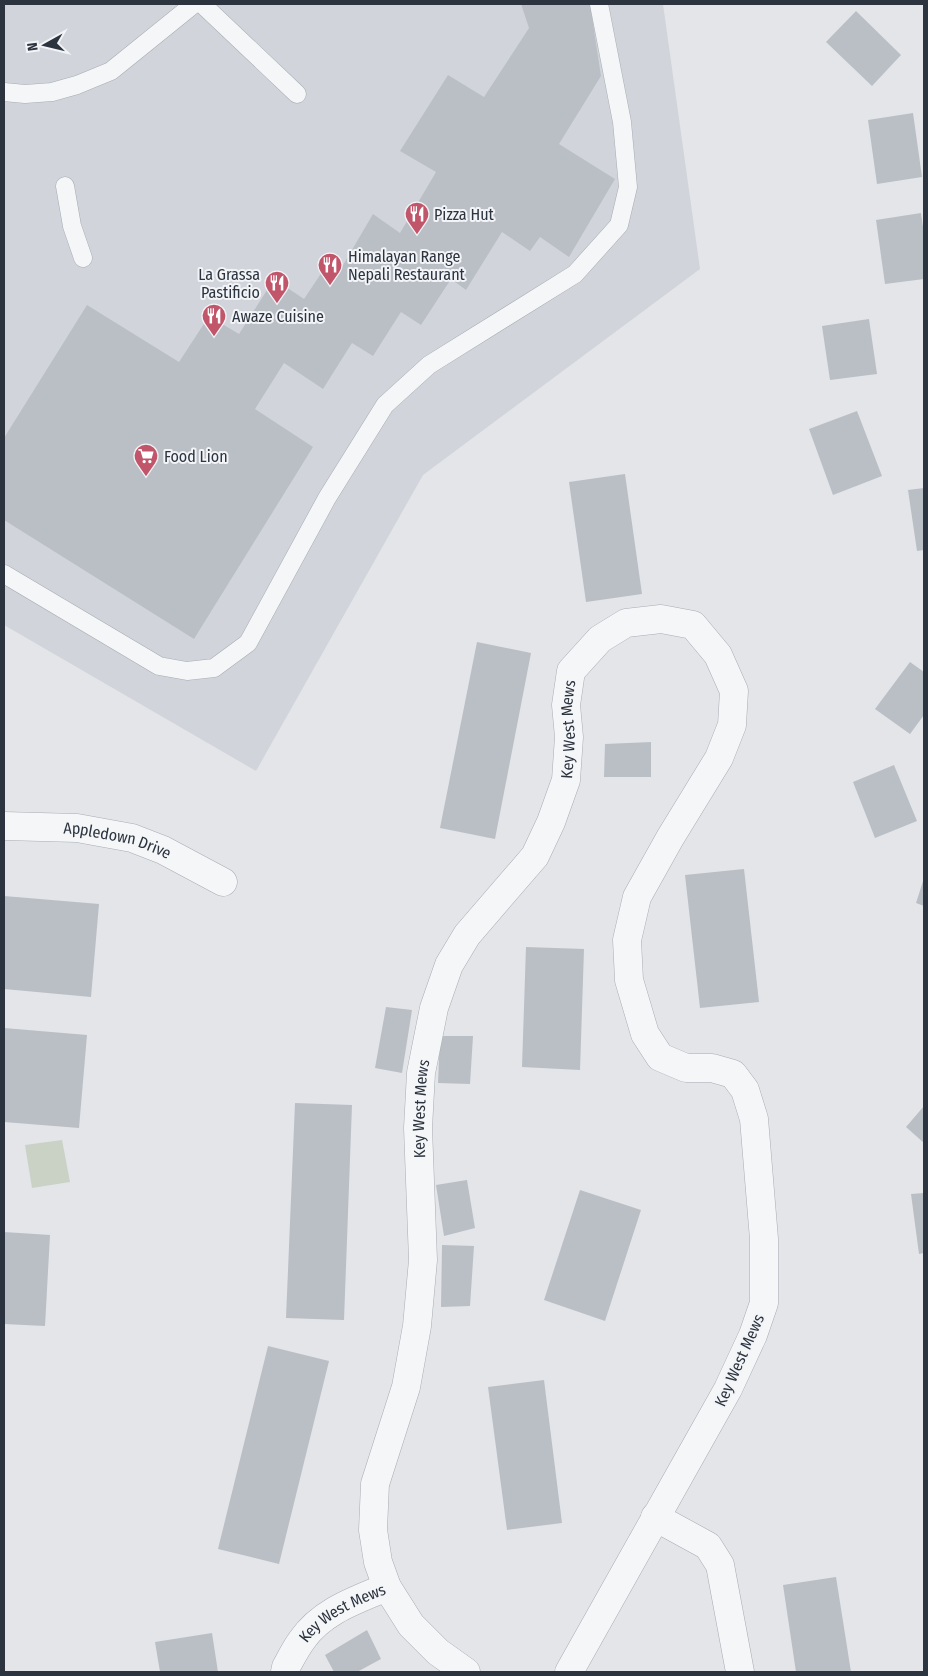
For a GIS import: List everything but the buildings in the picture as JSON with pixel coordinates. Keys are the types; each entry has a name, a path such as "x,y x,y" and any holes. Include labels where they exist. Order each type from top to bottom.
{"street":[{"name":"Key West Mews","path":"286,1672 286,1667 303,1639 320,1620 346,1604 388,1587 378,1562 373,1530 375,1484 406,1387 417,1326 423,1260 418,1128 421,1073 434,1008 449,965 468,936 535,856 551,822 566,780 569,737 566,705 572,672 600,639 626,623 661,619 693,625 718,654 734,691 732,725 719,758 670,838 638,896 627,940 629,980 645,1034 660,1057 686,1068 712,1068 733,1074 745,1090 754,1120 764,1240 764,1303 753,1335 728,1390 569,1672"},
{"name":"Appledown Drive","path":"4,826 77,828 132,838 163,850 223,882"},
{"path":"655,1517 708,1546 720,1565 740,1672"},
{"path":"388,1587 411,1625 438,1652 466,1672"}],"lane":[{"path":"4,92 25,94 52,92 77,86 111,70 194,4"},
{"path":"202,4 297,94"},
{"path":"4,574 159,666 187,671 214,668 248,643 327,498 385,405 429,365 575,274 619,225 628,187 622,122 599,4"},
{"path":"65,186 72,226 83,258"}],"shaded area":[{"path":"4,4 663,4 700,269 423,475 256,771 4,625"},
{"path":"62,1140 70,1182 32,1188 25,1145"}],"place":[{"name":"Pizza Hut","path":"417,235"},
{"name":"Himalayan Range Nepali Restaurant","path":"330,286"},
{"name":"La Grassa Pastificio","path":"277,304"},
{"name":"Awaze Cuisine","path":"214,337"},
{"name":"Food Lion","path":"146,477"}]}
